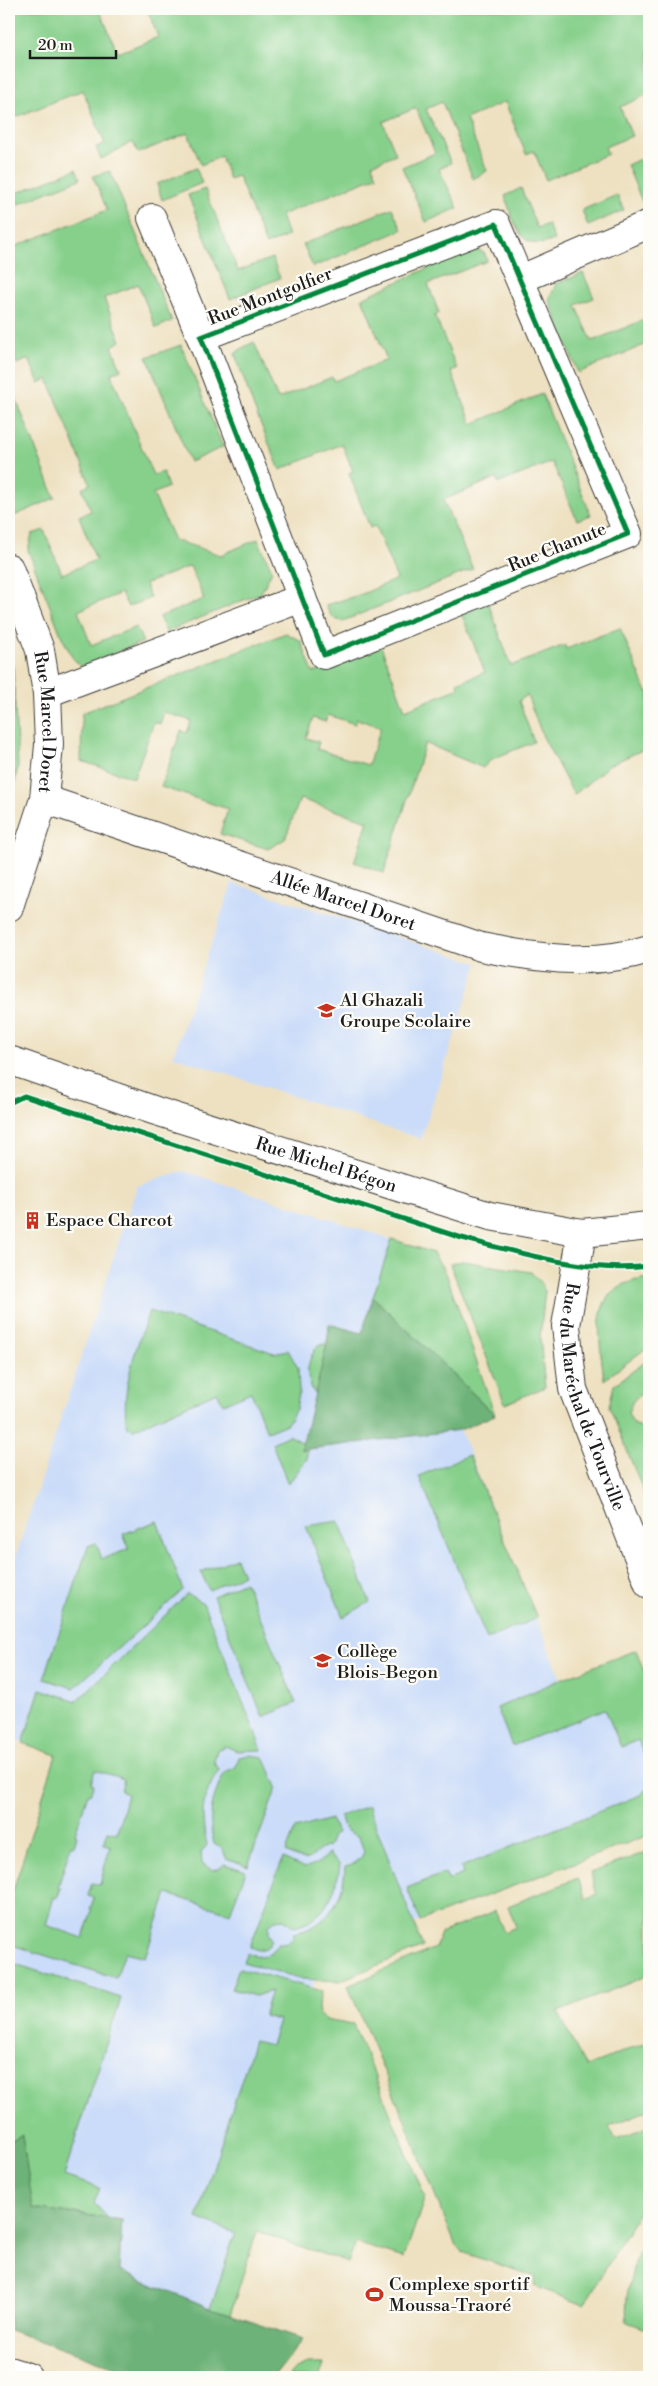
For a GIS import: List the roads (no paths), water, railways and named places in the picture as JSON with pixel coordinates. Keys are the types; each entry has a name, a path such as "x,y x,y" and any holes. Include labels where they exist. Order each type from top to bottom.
{"street":[{"name":"Rue Montgolfier","path":"152,218 201,337 302,598"},
{"name":"Rue Montgolfier","path":"201,337 496,224 521,279"},
{"path":"521,279 649,224"},
{"name":"Rue Chanute","path":"302,598 324,655 628,534 521,279"},
{"name":"Rue Marcel Doret","path":"9,568 40,650 47,693 49,745 44,799 9,907"},
{"path":"47,693 302,598"},
{"name":"Allée Marcel Doret","path":"44,799 481,947 529,956 578,961 624,957 649,949"},
{"name":"Rue Michel Bégon","path":"9,1060 156,1111 490,1216 582,1233 649,1226"},
{"name":"Rue du Maréchal de Tourville","path":"582,1233 566,1326 573,1389 649,1584"},
{"path":"9,2371 28,2377"}],"place":[{"name":"Al Ghazali Groupe Scolaire","path":"326,1010"},
{"name":"Espace Charcot","path":"32,1220"},
{"name":"Collège Blois-Begon","path":"323,1661"},
{"name":"Complexe sportif Moussa-Traoré","path":"375,2294"}]}
